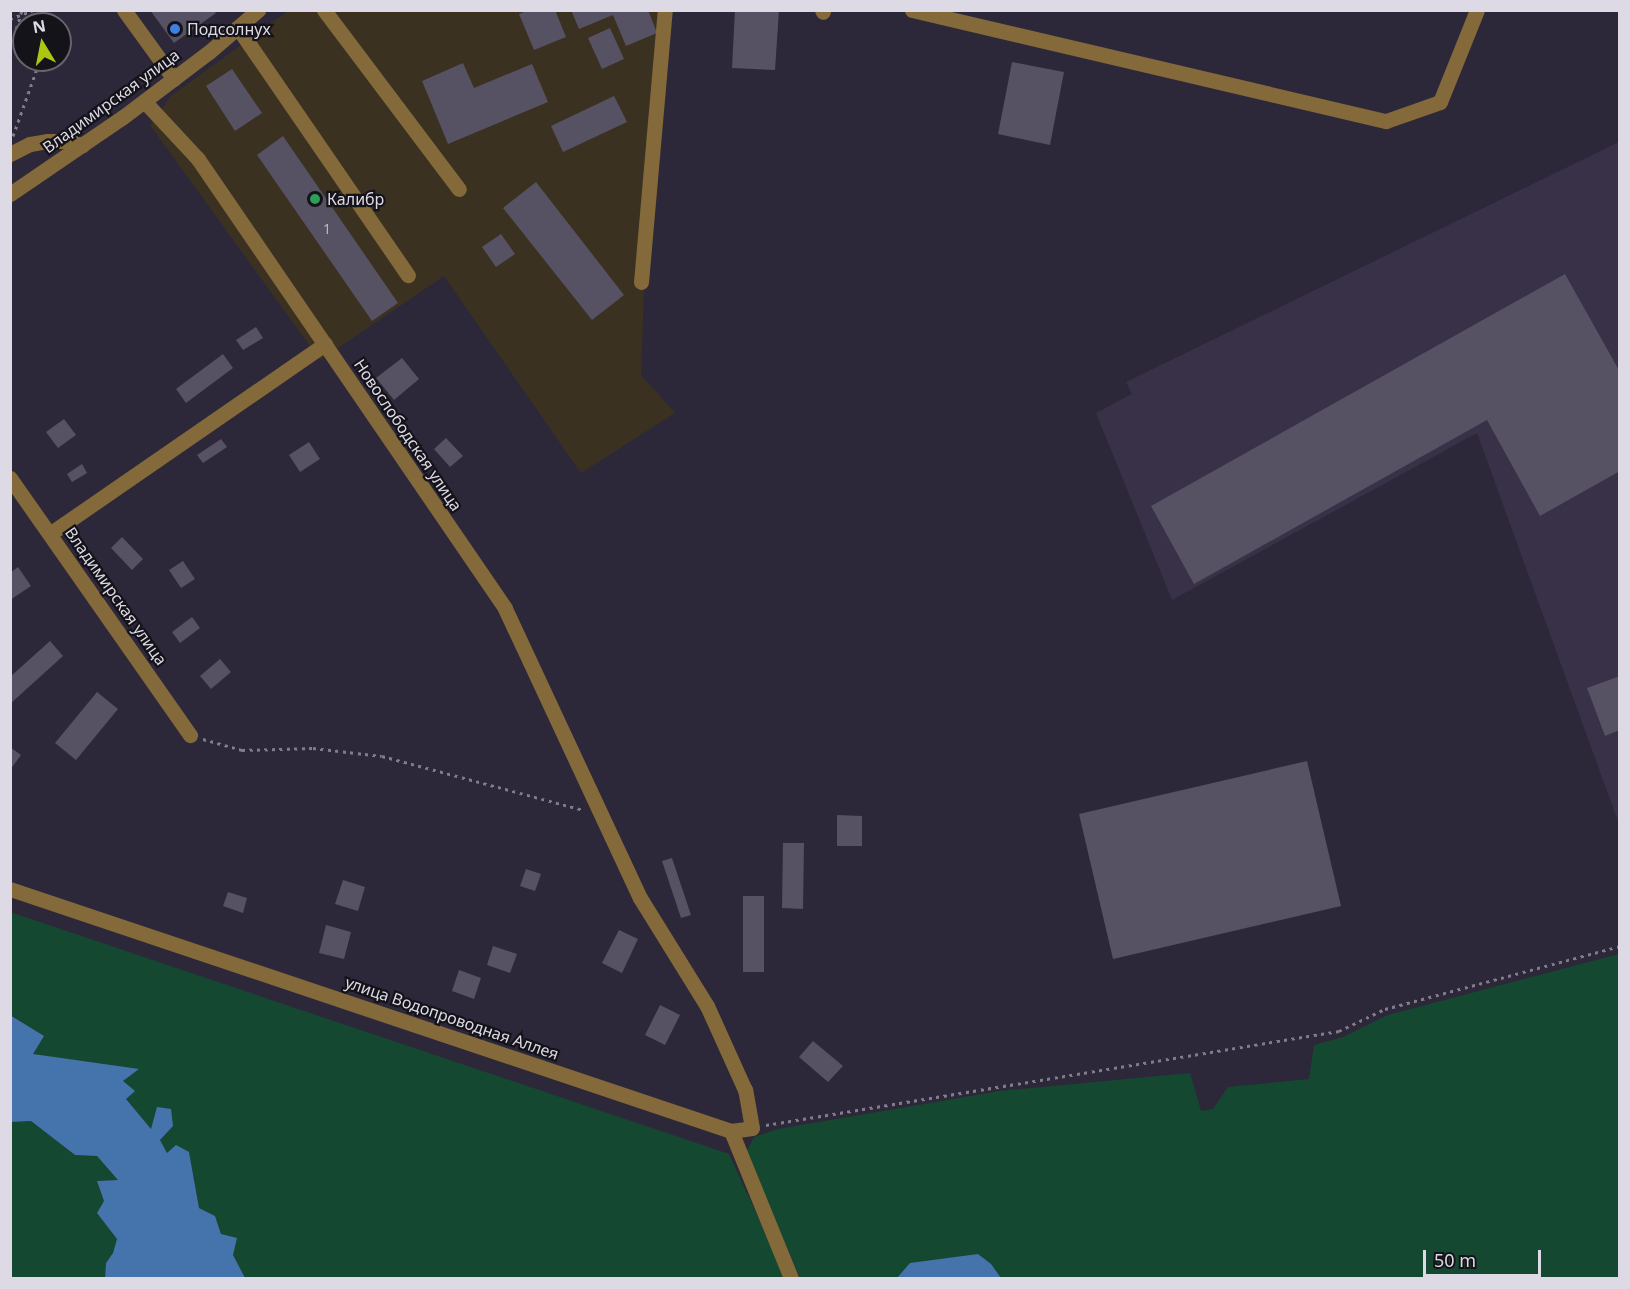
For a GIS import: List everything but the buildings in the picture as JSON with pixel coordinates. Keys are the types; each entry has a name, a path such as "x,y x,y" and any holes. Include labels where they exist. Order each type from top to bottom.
{"street":[{"name":"Владимирская улица","path":"10,194 144,102 258,10"},
{"path":"324,10 459,189"},
{"path":"641,282 665,10"},
{"path":"912,10 1386,121 1440,102 1477,10"},
{"path":"125,11 174,79"},
{"path":"237,28 408,275"},
{"name":"Новослободская улица","path":"144,102 198,159 505,608 640,898 707,1006 745,1090 752,1128"},
{"path":"10,154 30,144 47,141 67,141 82,145"},
{"path":"51,534 325,344"},
{"name":"Владимирская улица","path":"10,478 190,735"},
{"name":"улица Водопроводная Аллея","path":"10,889 731,1131"},
{"path":"752,1128 731,1131 789,1274"}],"path":[{"path":"10,50 22,10"},
{"path":"10,20 33,10"},
{"path":"10,144 36,72"},
{"path":"190,735 242,750 313,748 382,756 601,814"},
{"path":"752,1128 1339,1031 1385,1009 1620,946"}],"shaded area":[{"path":"288,11 665,11 651,96 641,375 675,413 581,473 444,276 320,360 150,125 171,96"},
{"path":"1619,142 1619,824 1477,433 1172,600 1096,413 1132,394 1126,382"}],"green space":[{"path":"10,912 729,1154 773,1250 783,1278 245,1278 221,1234 215,1216 199,1208 189,1152 167,1153 160,1140 173,1126 151,1129 126,1099 123,1081 138,1070 32,1054 43,1036 11,1015"},
{"path":"1619,954 1619,1278 1001,1278 1000,1276 911,1263 897,1278 800,1278 746,1152 754,1137 778,1129 1000,1091 1190,1073 1201,1111 1213,1109 1228,1087 1309,1079 1314,1045 1343,1037 1388,1015"},
{"path":"31,1121 75,1155 97,1156 119,1180 97,1181 104,1201 97,1213 117,1239 113,1253 106,1263 105,1278 11,1278 11,1122"}],"water":[{"path":"10,1015 44,1036 33,1054 139,1069 123,1081 135,1091 126,1099 151,1129 157,1107 171,1109 173,1126 160,1140 167,1153 176,1145 189,1152 199,1208 215,1216 221,1234 237,1238 233,1255 245,1278 105,1278 106,1263 113,1253 117,1239 97,1213 104,1201 97,1181 118,1180 97,1156 75,1155 31,1121 11,1122"},
{"path":"978,1254 991,1264 1001,1278 897,1278 910,1263"}],"place":[{"name":"Подсолнух","path":"175,29"},
{"name":"Калибр","path":"315,199"}]}
